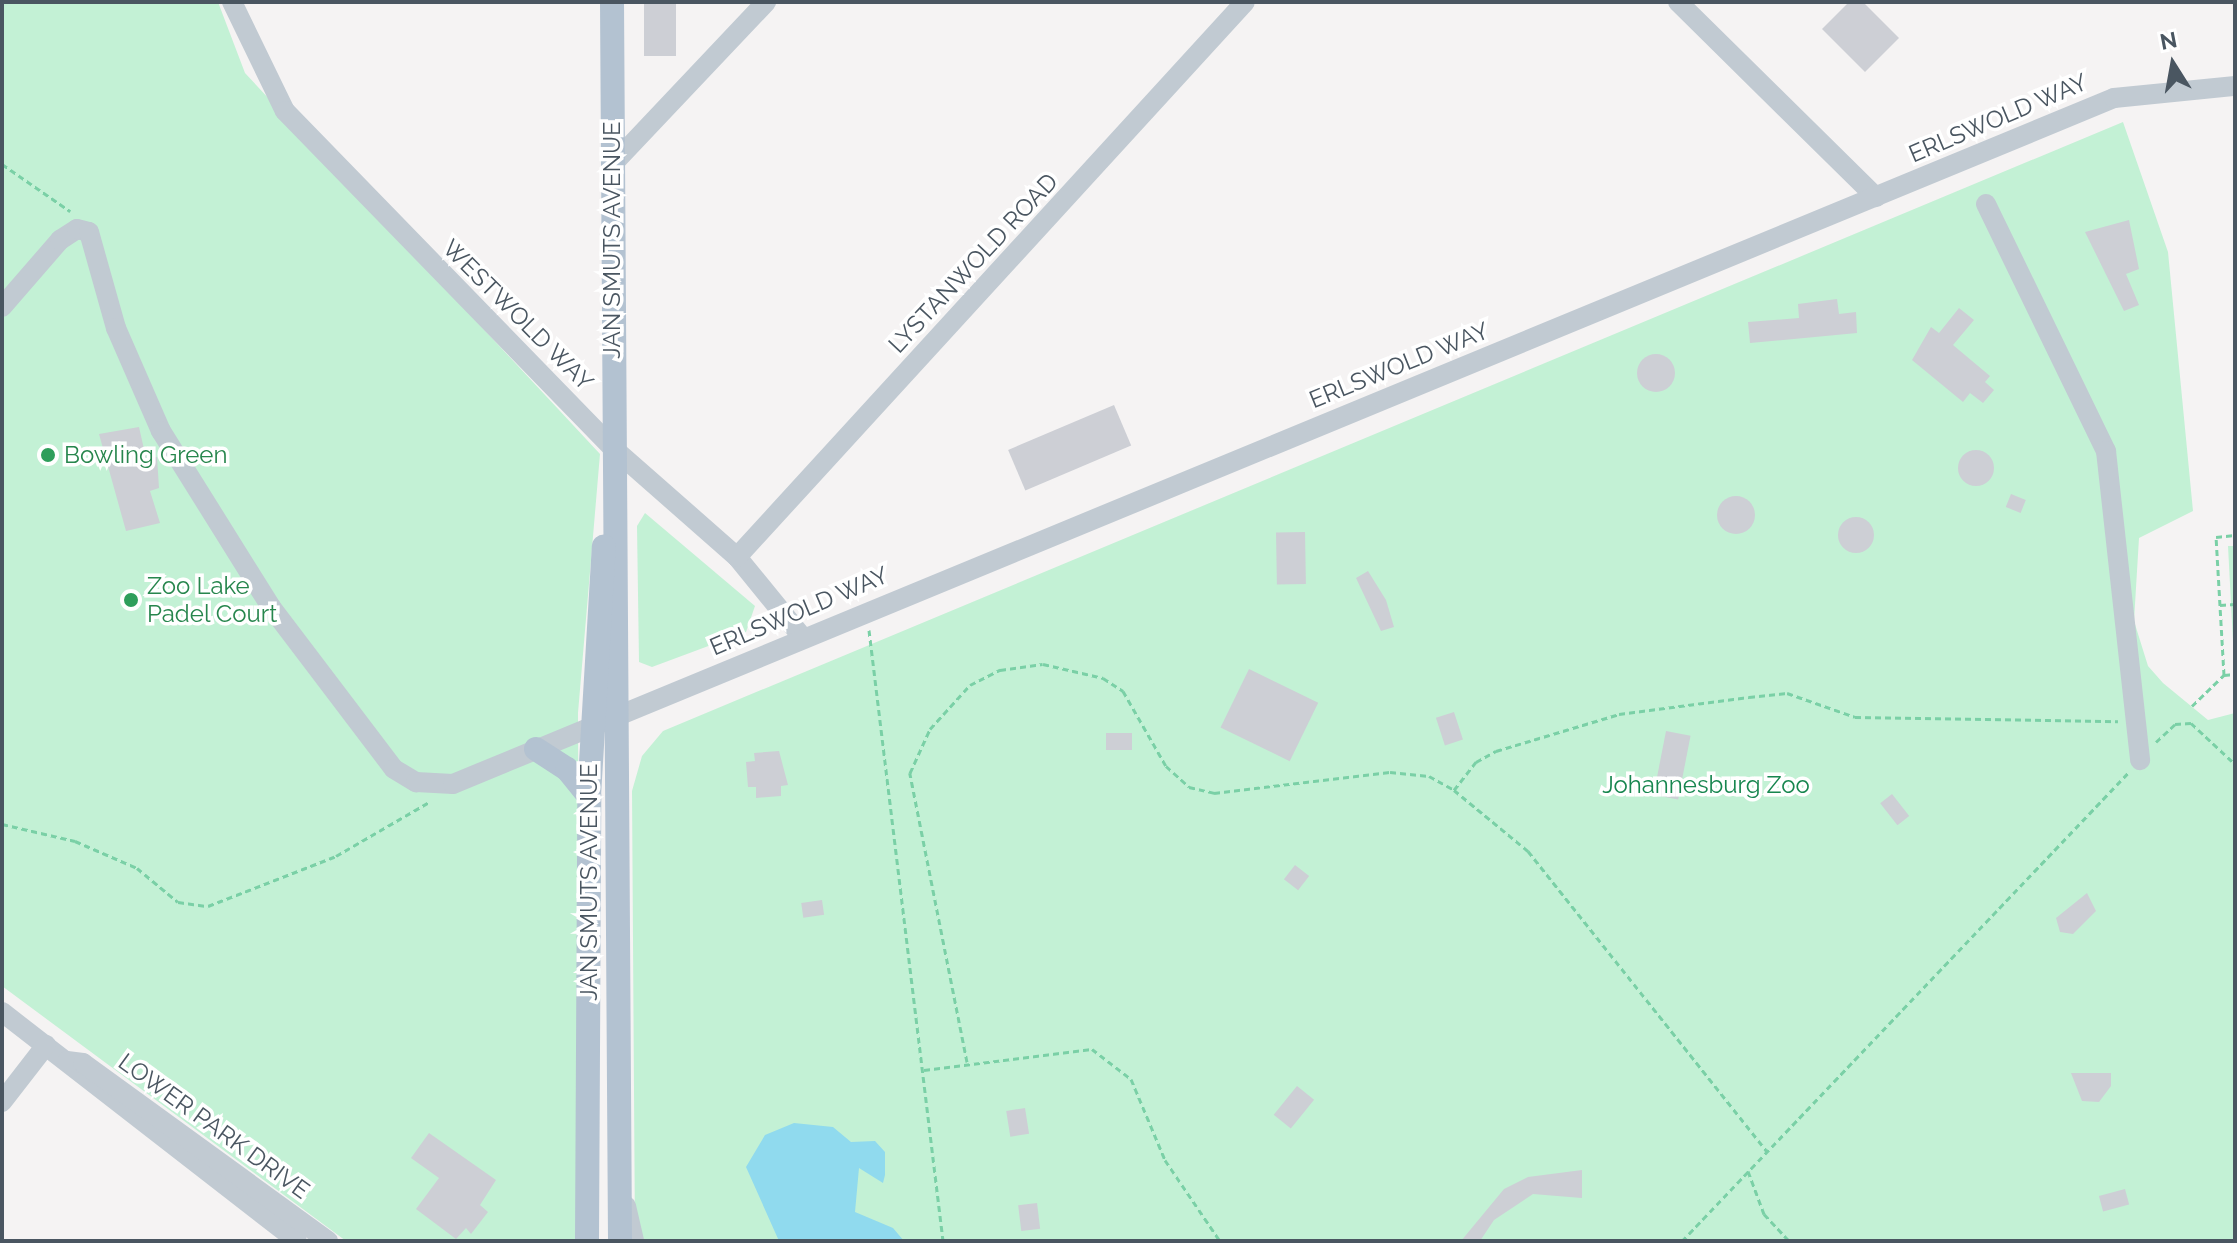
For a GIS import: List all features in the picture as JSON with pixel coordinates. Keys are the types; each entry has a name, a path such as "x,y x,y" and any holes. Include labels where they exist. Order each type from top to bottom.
{"main road":[{"name":"JAN SMUTS AVENUE","path":"612,2 611,525 619,715 620,1241"},
{"name":"JAN SMUTS AVENUE","path":"587,1241 590,727 611,525"},
{"path":"536,749 567,769 589,796"}],"street":[{"name":"WESTWOLD WAY","path":"232,2 279,104 613,448 737,557 803,638"},
{"path":"611,166 766,2"},
{"name":"LYSTANWOLD ROAD","path":"737,557 1245,2"},
{"path":"1678,2 1876,197"},
{"name":"ERLSWOLD WAY","path":"453,784 867,610 2114,98 2235,86"},
{"path":"1986,204 2106,451 2140,760"},
{"path":"2,307 74,230 93,239 116,328 161,431 271,607 387,762 416,782 453,784"},
{"name":"LOWER PARK DRIVE","path":"2,1012 67,1061 83,1063 297,1241"},
{"path":"2,1102 46,1045"},
{"path":"620,1178 634,1241"},
{"name":"LOWER PARK DRIVE","path":"279,1227 328,1241"}],"path":[{"path":"2,164 65,202 74,230"},
{"path":"2224,675 2216,537 2235,535"},
{"path":"2220,605 2235,604"},
{"path":"867,610 943,1241"},
{"path":"967,1062 909,791 921,744 970,685 1024,665 1103,678 1123,691 1166,766 1189,787 1214,793 1390,772 1429,776 1454,790 1528,851 1767,1152"},
{"path":"2192,706 2224,675 2235,674"},
{"path":"1454,790 1496,751 1619,714 1787,693 1855,717 2135,721"},
{"path":"1682,1241 2140,760 2185,721 2235,764"},
{"path":"2,824 75,841 137,868 178,902 208,906 336,856 453,784"},
{"path":"924,1070 1076,1047 1116,1065 1131,1079 1165,1160 1220,1241"},
{"path":"1748,1171 1757,1203 1789,1241"}],"green space":[{"path":"2,2 218,2 245,73 600,454 578,713 580,1241 346,1241 2,986"},
{"name":"Johannesburg Zoo","path":"2123,122 2168,252 2193,511 2139,538 2134,621 2148,666 2163,683 2208,720 2235,713 2235,1241 635,1241 632,791 642,756 663,731"},
{"path":"645,513 755,606 746,632 652,667 639,662 637,526"},
{"path":"2228,546 2235,546 2235,661 2234,661"}],"water":[{"path":"794,1123 833,1127 851,1142 875,1141 885,1152 883,1183 859,1168 855,1212 893,1228 904,1241 779,1241 746,1167 765,1135"}],"building":[{"path":"644,2 676,2 676,56 644,56"},
{"path":"1849,2 1863,2 1899,38 1865,72 1822,29"},
{"path":"2129,220 2139,269 2126,274 2139,305 2124,311 2085,232"},
{"path":"1837,299 1839,314 1856,312 1857,333 1750,343 1748,322 1799,318 1798,304"},
{"path":"1959,308 1974,320 1953,345 1990,376 1985,382 1994,390 1983,403 1970,393 1963,402 1912,360 1931,327 1939,333"},
{"path":"1656,354 1669,360 1675,373 1669,386 1656,392 1643,386 1637,373 1643,360"},
{"path":"1114,405 1131,446 1025,490 1008,450"},
{"path":"139,427 146,458 157,457 159,488 150,491 160,523 126,531 99,434"},
{"path":"1976,450 1989,455 1994,468 1989,481 1976,486 1963,481 1958,468 1963,455"},
{"path":"2011,494 2026,500 2021,513 2006,507"},
{"path":"1736,496 1749,502 1755,515 1749,528 1736,534 1723,528 1717,515 1723,502"},
{"path":"1856,517 1869,522 1874,535 1869,548 1856,553 1843,548 1838,535 1843,522"},
{"path":"1305,532 1306,584 1277,584 1276,533"},
{"path":"1368,571 1386,600 1394,627 1381,631 1356,578"},
{"path":"1249,669 1318,703 1290,761 1221,727"},
{"path":"1454,712 1463,740 1445,745 1436,718"},
{"path":"1666,731 1691,736 1678,800 1654,795"},
{"path":"1106,733 1132,733 1132,750 1106,750"},
{"path":"779,751 788,785 781,786 781,796 756,798 756,787 748,787 746,762 755,761 754,753"},
{"path":"1892,794 1909,816 1897,825 1880,803"},
{"path":"1295,865 1309,876 1298,890 1284,879"},
{"path":"2087,893 2096,911 2073,934 2060,932 2056,918"},
{"path":"822,900 824,915 803,918 801,903"},
{"path":"2071,1073 2111,1073 2111,1086 2099,1102 2082,1101"},
{"path":"1297,1086 1314,1100 1291,1129 1274,1115"},
{"path":"1025,1108 1029,1134 1010,1137 1006,1111"},
{"path":"429,1133 496,1180 480,1205 488,1212 471,1234 466,1228 456,1239 416,1209 439,1178 411,1158"},
{"path":"1582,1170 1582,1198 1533,1194 1494,1220 1480,1241 1461,1241 1504,1189 1528,1177"},
{"path":"2125,1189 2129,1204 2103,1211 2099,1196"},
{"path":"1037,1203 1040,1229 1021,1231 1018,1205"}],"place":[{"name":"Bowling Green","path":"48,455"},
{"name":"Zoo Lake Padel Court","path":"131,600"}]}
